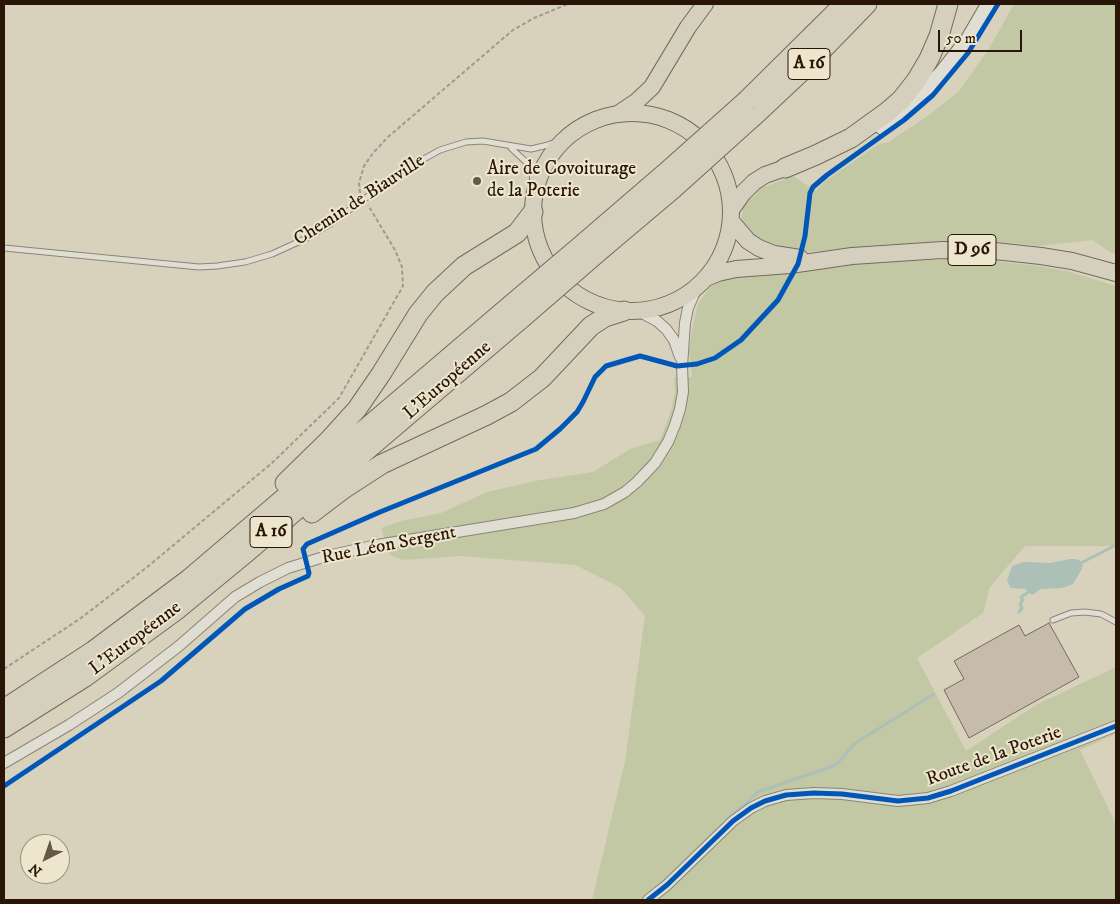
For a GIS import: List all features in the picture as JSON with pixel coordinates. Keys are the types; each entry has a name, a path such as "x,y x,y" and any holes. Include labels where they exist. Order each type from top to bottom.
{"highway":[{"name":"L'Européenne","path":"750,109 844,4"},
{"name":"L'Européenne","path":"4,709 75,664 129,626 189,579 517,311 750,109 806,67 868,4"},
{"path":"785,168 851,138 888,112 901,100 916,81 933,52 948,4"},
{"path":"236,540 249,516 313,456 357,409 429,299 464,266 517,232 533,212"},
{"name":"L'Européenne","path":"4,728 79,681 154,628 246,553 517,311"},
{"path":"154,628 224,582 365,474 392,459 487,415 520,396 549,372 591,326 605,317 631,311"}],"main road":[{"path":"616,114 636,113 655,116 679,125 695,136 713,155 723,172 729,190 731,215 728,238 722,254 702,283 672,303 655,309 631,311 611,309 593,303 576,294 561,281 549,266 540,249 535,231 533,212 535,192 540,175 548,159 568,137 588,124 616,114 636,102 652,87 688,27 705,4"},
{"path":"731,215 743,193 754,182 765,175 804,164 850,146 908,108 936,81 954,58 989,4"},
{"name":"D 96","path":"731,215 748,241 767,252 788,257 827,259"},
{"name":"D 96","path":"702,283 730,270 783,266 827,259 919,250 983,251 1053,258 1116,273"}],"street":[{"path":"682,366 686,315 690,302 702,283"},
{"path":"631,311 657,320 666,329 674,340 682,366"},
{"name":"Rue Léon Sergent","path":"4,764 69,725 118,692 180,646 235,598 260,582 288,568 327,556 377,545 574,513 604,504 618,496 649,470 668,442 678,418 682,400 682,366"},
{"name":"Route de la Poterie","path":"648,900 671,882 733,821 765,801 786,795 814,793 842,794 898,801 928,798 951,792 1116,726"}],"lane":[{"name":"Chemin de Biauville","path":"4,248 199,267 227,265 253,260 290,247 330,224 413,164 449,146 483,140 523,148 537,148 568,137"},
{"path":"507,145 526,162 532,174 535,192"},
{"path":"1053,620 1071,613 1085,612 1101,614 1116,622"}],"path":[{"path":"4,669 82,618 146,568 272,463 339,398 403,286 402,267 395,250 359,188 362,172 373,153 388,137 513,30 534,18 568,4"}],"green space":[{"path":"1014,4 1116,4 1116,255 1093,240 1038,246 989,241 881,245 811,252 782,249 757,240 741,224 743,208 759,189 793,176 816,191 825,181 879,144 889,142 929,115 959,91 990,47"},
{"path":"955,259 988,260 1038,266 1066,271 1116,286 1116,543 1113,546 1025,546 990,587 983,613 917,658 966,751 1036,705 1116,667 1116,734 1080,750 1116,824 1116,900 592,900 625,761 645,616 621,588 575,565 460,556 403,560 390,555 381,528 401,521 441,513 487,492 540,480 593,472 630,449 660,440 671,411 675,391 674,377 692,377 689,350 698,304 711,286 728,278 828,266 838,267 855,264"}],"shaded area":[{"path":"1070,559 1083,562 1082,569 1073,584 1062,588 1041,589 1032,595 1025,589 1011,588 1007,581 1012,566 1024,562 1050,563"}],"building":[{"path":"1049,623 1079,677 969,738 944,690 964,679 954,661 1019,625 1025,636"}],"waterway":[{"path":"1081,563 1116,545"},
{"path":"1019,612 1022,608 1020,604 1023,600 1021,597 1030,591"},
{"path":"701,845 758,792 836,765 854,744 934,694"}],"cycle path":[{"path":"4,786 161,681 245,609 279,589 308,576 309,573 303,549 307,544 380,512 536,449 577,412 595,377 606,366 640,356 677,366 697,364 715,358 741,340 778,300 798,264 805,236 810,193 813,187 904,120 933,95 968,53 998,4"},
{"path":"648,900 667,885 733,821 765,801 786,795 814,793 842,794 898,801 928,798 951,791 1116,726"}],"place":[{"name":"Aire de Covoiturage de la Poterie","path":"477,181"}]}
